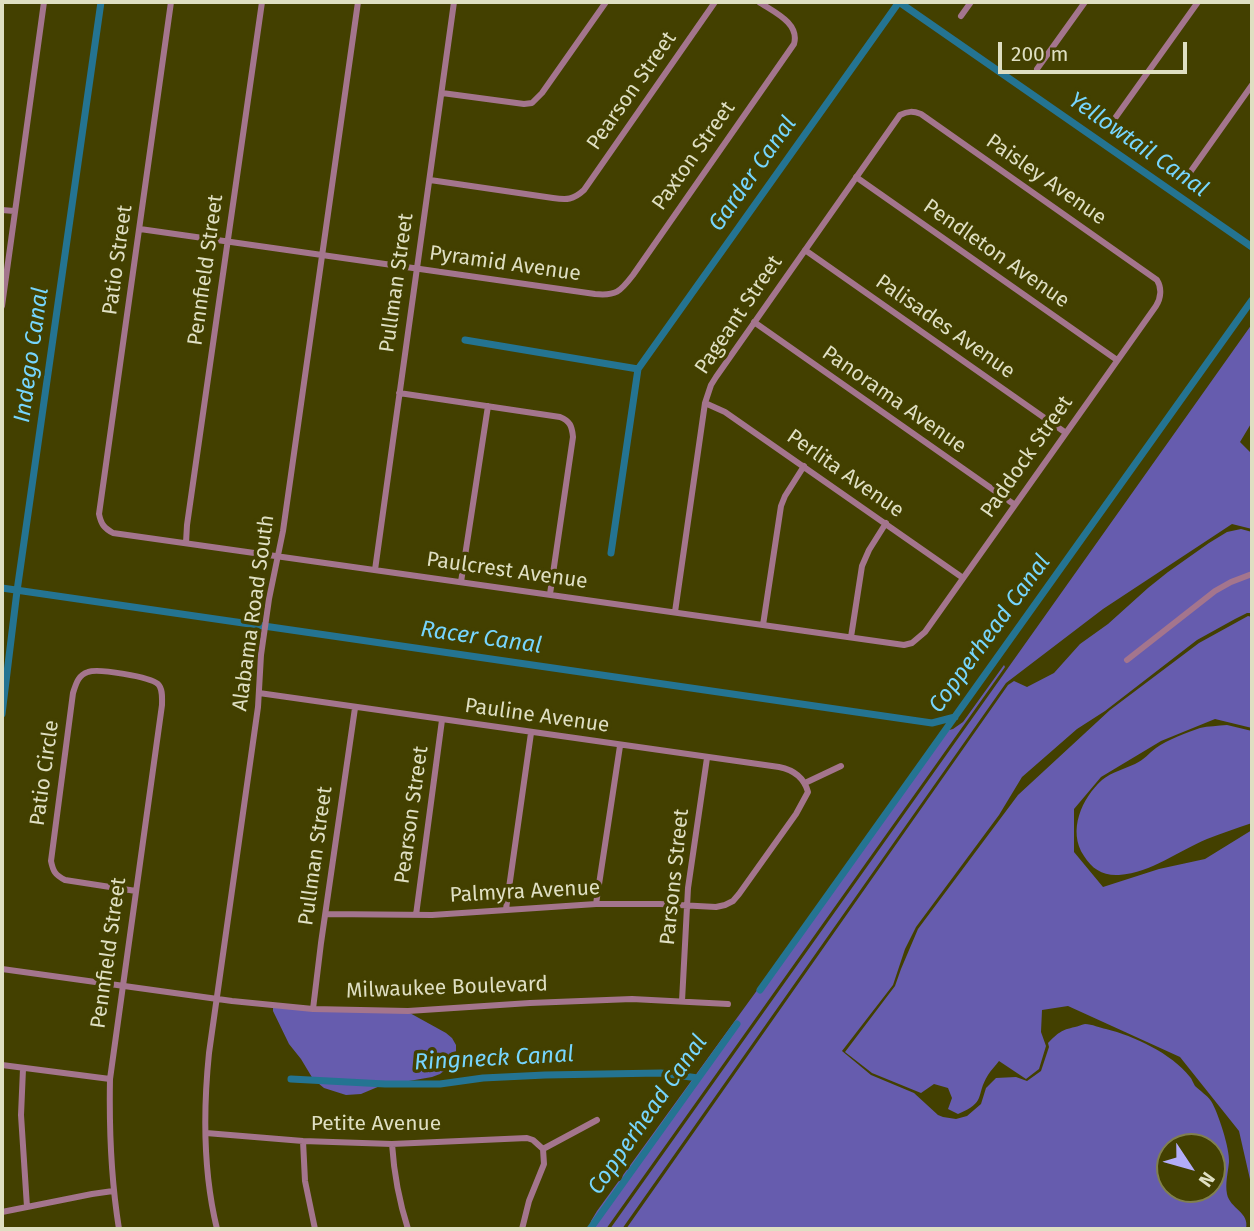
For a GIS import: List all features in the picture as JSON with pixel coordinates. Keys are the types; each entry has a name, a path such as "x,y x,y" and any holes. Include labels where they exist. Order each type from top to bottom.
{"street":[{"path":"2,306 44,2"},
{"name":"Patio Street","path":"101,523 101,500 172,2"},
{"name":"Pennfield Street","path":"186,543 262,2"},
{"name":"Alabama Road South","path":"216,1229 205,1133 206,1078 259,693 267,611 279,556 358,2"},
{"name":"Pullman Street","path":"375,570 454,2"},
{"path":"442,93 532,103 542,93 606,2"},
{"name":"Pearson Street","path":"430,180 568,200 575,198 584,190 715,2"},
{"name":"Paxton Street","path":"616,293 624,287 794,44 796,37 790,23 760,2"},
{"path":"961,16 971,2"},
{"path":"1037,69 1085,2"},
{"path":"1113,121 1198,2"},
{"path":"1186,178 1252,85"},
{"name":"Paisley Avenue","path":"906,112 913,111 933,122 1151,275 1161,286"},
{"name":"Pageant Street","path":"675,612 705,403 711,385 895,121 906,112"},
{"name":"Pendleton Avenue","path":"856,177 1117,360"},
{"path":"2,211 15,211"},
{"name":"Pyramid Avenue","path":"140,229 595,294 616,293"},
{"name":"Palisades Avenue","path":"805,250 1066,433"},
{"name":"Paddock Street","path":"912,643 925,632 1160,300 1161,286"},
{"name":"Panorama Avenue","path":"754,322 1015,505"},
{"path":"399,393 560,417 572,426 573,437 550,594"},
{"name":"Perlita Avenue","path":"705,403 725,412 963,578"},
{"path":"461,582 488,406"},
{"path":"763,625 781,506 804,466"},
{"name":"Paulcrest Avenue","path":"101,523 113,533 904,645 912,643"},
{"path":"851,637 862,566 886,523"},
{"path":"1127,660 1215,591 1252,574"},
{"name":"Patio Circle","path":"135,891 65,880 57,876 51,861 52,846 73,693 79,677 88,671 95,671 141,677 158,684"},
{"name":"Pennfield Street","path":"120,1229 113,1191 110,1079 162,705 162,690 158,684"},
{"name":"Pauline Avenue","path":"259,693 787,769 797,774 805,783"},
{"name":"Pullman Street","path":"313,1009 355,708"},
{"name":"Pearson Street","path":"416,915 442,720"},
{"path":"506,909 531,733"},
{"path":"596,904 620,746"},
{"name":"Parsons Street","path":"682,1001 687,905 707,758"},
{"path":"805,783 841,766"},
{"name":"Palmyra Avenue","path":"326,914 416,915 596,904 725,905 739,894 796,814 808,792 805,783"},
{"name":"Milwaukee Boulevard","path":"2,969 217,999 313,1009 408,1011 601,999 727,1003"},
{"path":"2,1065 110,1079"},
{"path":"23,1069 21,1115 27,1207"},
{"path":"522,1229 529,1201 544,1164 543,1149 597,1120"},
{"name":"Petite Avenue","path":"205,1133 303,1141 392,1144 515,1138 533,1140 543,1149"},
{"path":"303,1141 307,1193 314,1229"},
{"path":"392,1144 394,1175 408,1229"},
{"path":"2,1212 113,1191"}],"shaded area":[{"path":"1252,324 1252,422 1240,442 1252,454 1252,529 1232,524 1103,609 1006,683 622,1229 610,1229"},
{"path":"1241,529 1252,532 1252,613 1247,613 1197,640 1105,711 1077,729 1022,777 999,815 916,927 905,949 893,985 842,1051 871,1075 914,1093 938,1115 956,1119 967,1116 981,1104 986,1088 996,1078 1016,1077 1027,1081 1041,1071 1048,1043 1063,1031 1088,1024 1140,1041 1182,1068 1195,1086 1211,1101 1223,1133 1156,1133 1156,1203 1226,1203 1226,1182 1229,1199 1243,1214 1246,1229 626,1229 1008,685 1014,681 1027,687 1054,673 1080,644 1108,624 1168,572 1227,532"},
{"path":"1248,616 1252,617 1252,728 1215,719 1161,741 1101,777 1074,809 1074,852 1103,887 1159,869 1205,859 1252,830 1252,1188 1239,1131 1180,1057 1068,1006 1042,1010 1041,1032 1046,1046 1039,1069 1026,1079 999,1061 984,1082 977,1102 958,1114 948,1109 952,1098 948,1088 934,1084 921,1093 872,1073 845,1052 895,986 918,929 1018,795 1110,710 1199,643"},
{"path":"1004,665 606,1229 589,1229 597,1211 945,731 963,722"},
{"path":"1227,725 1252,731 1252,823 1207,839 1143,870 1119,875 1108,874 1091,865 1079,846 1077,826 1083,805 1095,787 1102,780 1138,762 1178,736 1200,728"},
{"path":"273,1006 408,1012 446,1033 456,1045 456,1051 440,1074 380,1086 361,1094 346,1095 324,1088 313,1079 289,1044"},
{"path":"1226,1142 1229,1162 1226,1182"}],"waterway":[{"name":"Indego Canal","path":"2,714 101,2"},
{"name":"Garder Canal","path":"611,553 638,369 899,2 1252,247"},
{"name":"Copperhead Canal","path":"760,990 1252,300"},
{"name":"Garder Canal","path":"465,340 638,369"},
{"name":"Racer Canal","path":"2,588 932,723 955,717"},
{"name":"Copperhead Canal","path":"590,1229 737,1024"},
{"name":"Ringneck Canal","path":"291,1079 440,1084 483,1078 545,1075 661,1073 698,1078"}],"water label":[{"name":"Yellowtail Canal","path":"1138,145"}]}
